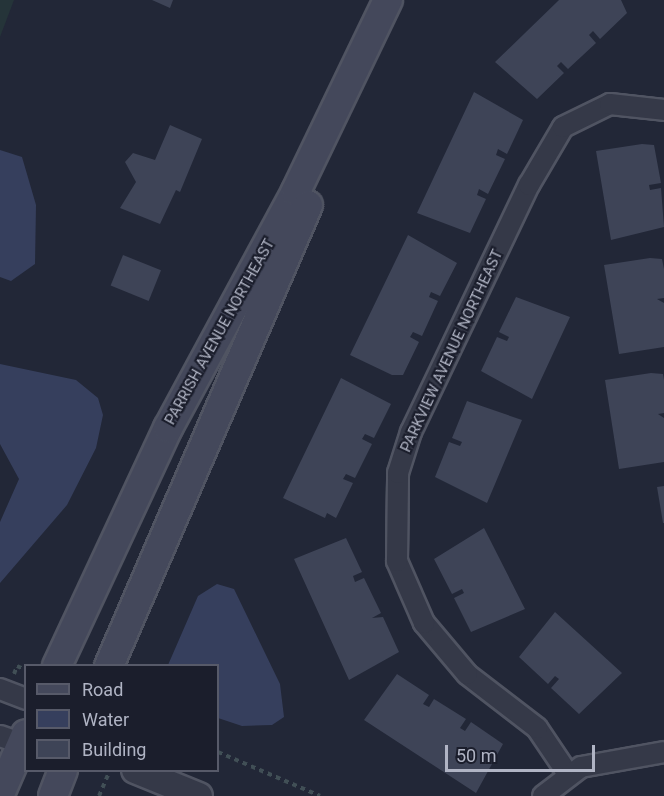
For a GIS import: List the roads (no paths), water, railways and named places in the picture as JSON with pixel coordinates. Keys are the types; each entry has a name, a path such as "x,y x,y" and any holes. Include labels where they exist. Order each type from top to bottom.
{"main road":[{"name":"PARRISH AVENUE NORTHEAST","path":"58,664 168,428 296,191 388,0"},
{"name":"PARRISH AVENUE NORTHEAST","path":"110,664 399,0"},
{"path":"0,794 18,740"},
{"path":"53,796 63,772"}],"street":[{"name":"PARKVIEW AVENUE NORTHEAST","path":"568,774 537,728 467,674 424,623 397,561 398,473 411,432 533,177 563,127 610,104 664,110"},
{"path":"0,689 24,698"},
{"path":"543,796 568,774 607,759 664,752"},
{"path":"138,772 200,796"}],"water":[{"path":"0,150 22,157 36,205 35,264 11,281 0,277"},
{"path":"0,364 76,380 98,398 103,415 96,448 67,505 0,583 0,522 19,479 0,444"},
{"path":"217,584 234,589 280,684 284,717 272,725 242,726 219,718 219,664 168,664 198,596"}]}
